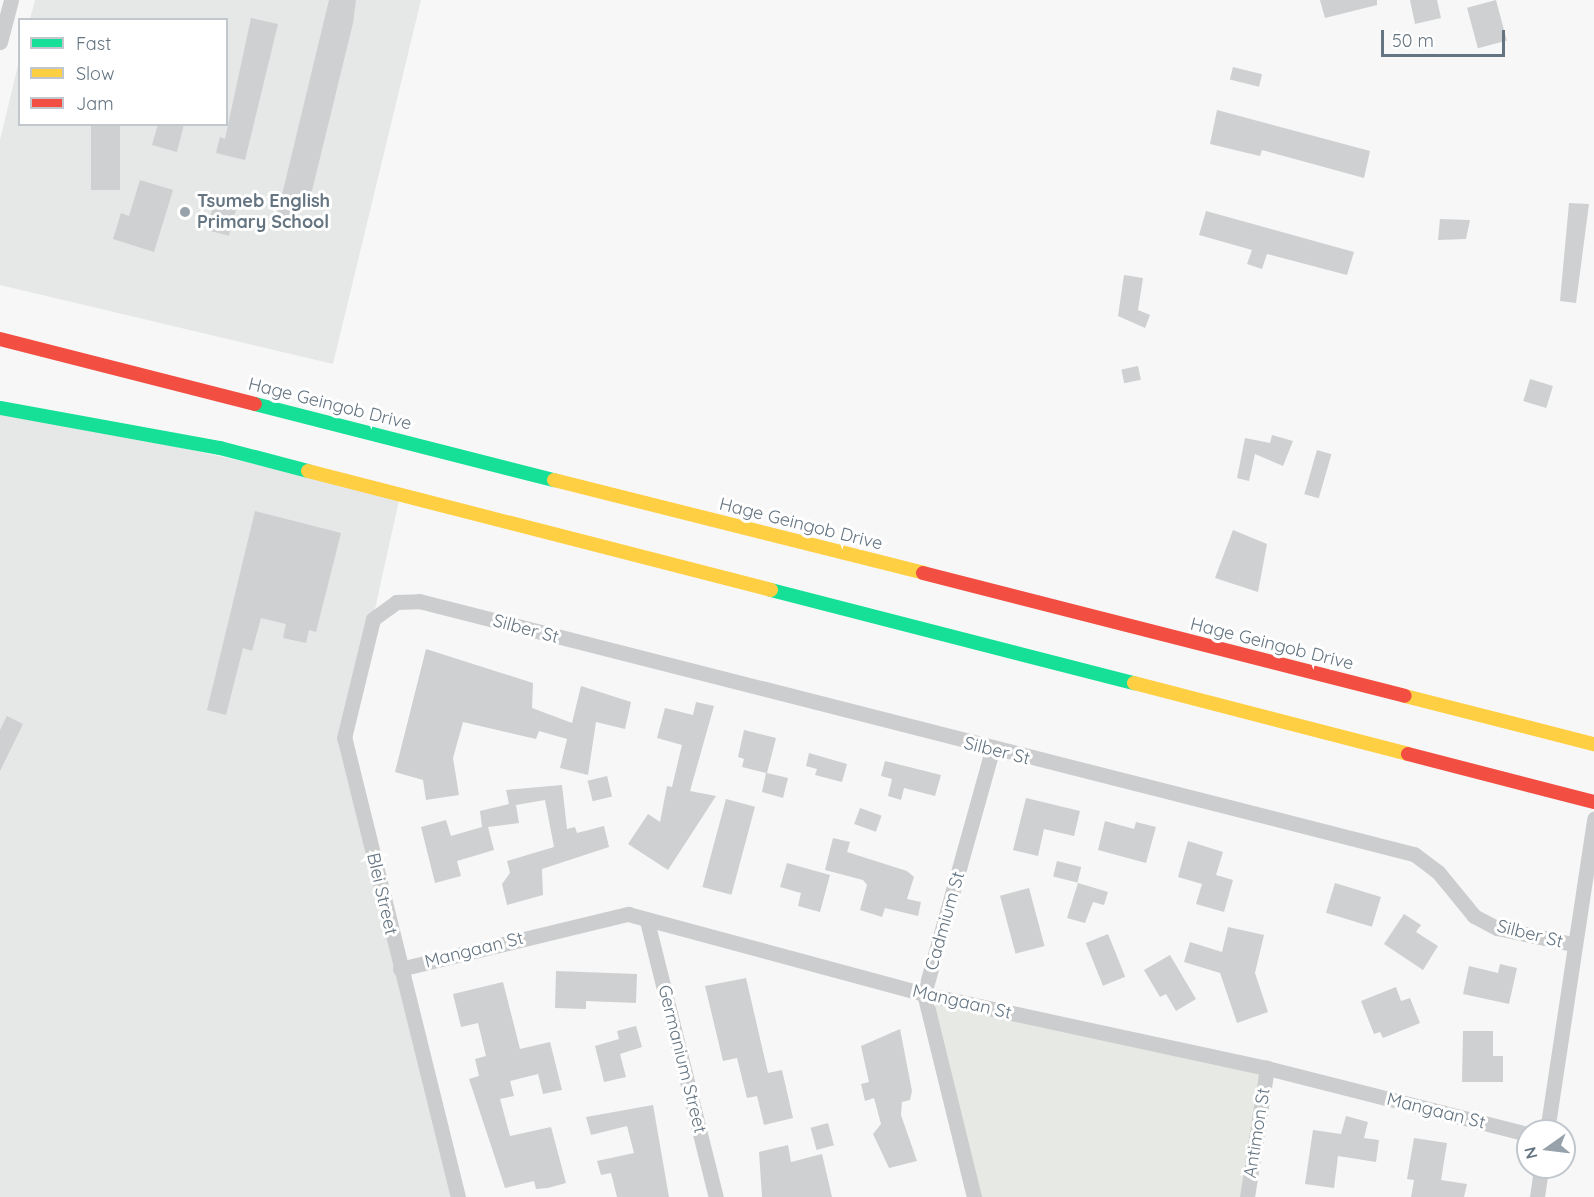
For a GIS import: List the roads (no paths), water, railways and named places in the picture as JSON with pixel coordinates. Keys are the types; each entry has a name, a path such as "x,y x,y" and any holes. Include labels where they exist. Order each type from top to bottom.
{"highway":[{"name":"Hage Geingob Drive","path":"0,339 1594,744"},
{"path":"0,408 220,448 1594,802"}],"street":[{"path":"0,42 11,0"},
{"name":"Silber St","path":"396,602 419,601 993,750 1414,854 1438,872 1474,916 1497,928 1572,944"},
{"name":"Blei Street","path":"396,602 373,619 344,738 458,1197"},
{"name":"Cadmium St","path":"974,1197 924,994 993,750"},
{"path":"1549,1119 1572,944 1594,819"},
{"name":"Mangaan St","path":"400,969 617,914 924,994 1267,1068 1516,1131"},
{"name":"Germanium Street","path":"647,921 717,1197"},
{"name":"Antimon St","path":"1247,1197 1267,1068"},
{"path":"1537,1197 1539,1179"}],"place":[{"name":"Tsumeb English Primary School","path":"185,212"}]}
